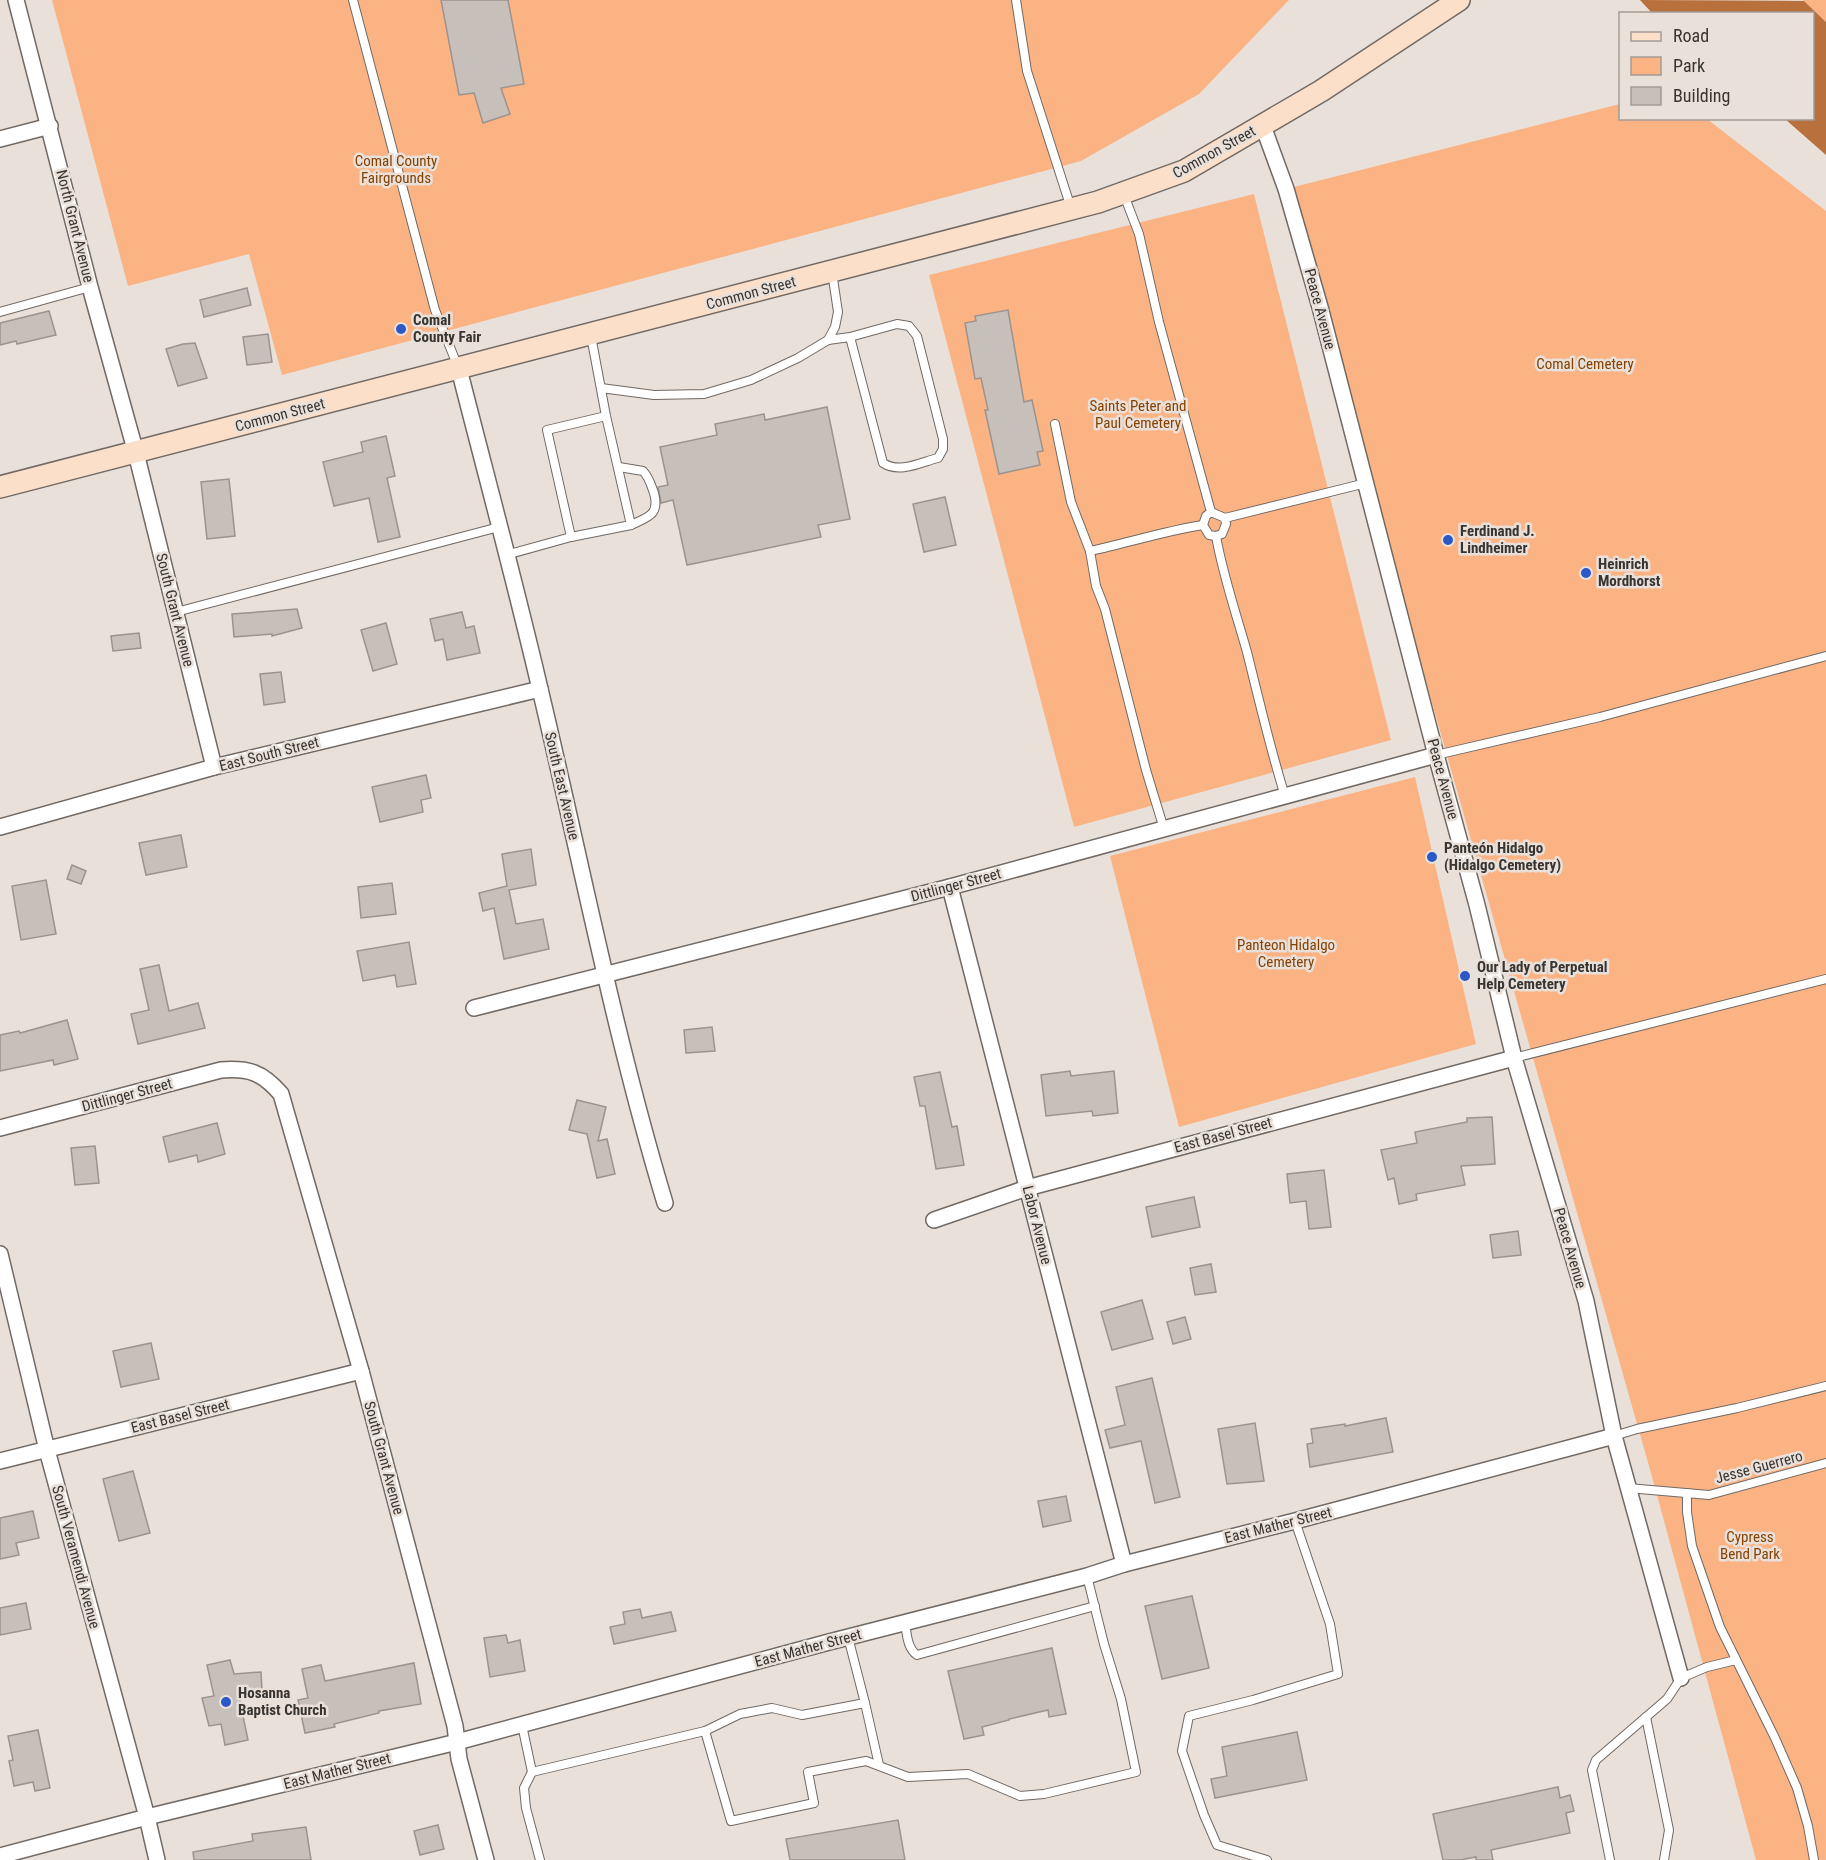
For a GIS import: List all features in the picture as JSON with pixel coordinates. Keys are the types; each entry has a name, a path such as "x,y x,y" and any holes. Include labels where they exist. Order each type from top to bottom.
{"main road":[{"name":"Common Street","path":"0,487 591,335 1124,194 1184,171 1263,126 1321,91 1459,0"}],"street":[{"name":"North Grant Avenue","path":"16,0 90,287 136,453"},
{"path":"0,139 50,126"},
{"name":"Peace Avenue","path":"1263,126 1286,189 1320,307 1477,905 1514,1058 1586,1301 1614,1436 1681,1678"},
{"name":"South East Avenue","path":"459,369 540,689 604,974 647,1146 664,1203"},
{"name":"South Grant Avenue","path":"136,453 214,767"},
{"name":"East South Street","path":"0,827 214,767 540,689"},
{"name":"Dittlinger Street","path":"474,1008 950,886 1436,754"},
{"name":"Labor Avenue","path":"950,886 1124,1564"},
{"name":"East Basel Street","path":"934,1220 1027,1188 1514,1058"},
{"name":"Dittlinger Street","path":"0,1128 221,1070 237,1069 254,1072"},
{"name":"South Grant Avenue","path":"254,1072 269,1080 281,1094 361,1371 455,1726 459,1759 486,1860"},
{"name":"South Veramendi Avenue","path":"0,1254 47,1450 157,1860"},
{"name":"East Basel Street","path":"0,1461 361,1371"},
{"name":"East Mather Street","path":"0,1856 147,1817 457,1742 1614,1436"}],"lane":[{"path":"353,0 435,310 459,369"},
{"path":"1016,0 1026,71 1071,209"},
{"path":"1124,194 1139,234 1159,322 1211,512"},
{"path":"828,340 835,327 838,312 831,272"},
{"path":"0,312 90,287"},
{"path":"601,388 654,395 704,394 751,380 798,358 828,340 850,338 897,324 909,326 917,336 943,439 943,449 938,458 901,468 891,468 883,463 850,338"},
{"path":"591,335 606,416 631,525"},
{"path":"571,537 547,430 606,416"},
{"path":"1055,424 1071,502 1090,551 1096,586 1105,609 1146,771 1164,829"},
{"path":"506,555 571,537 631,525 646,519 656,509 650,481 643,471 619,467"},
{"path":"1211,512 1225,518 1366,483"},
{"path":"1211,512 1206,516 1203,525 1209,535 1222,534 1225,529 1225,518"},
{"path":"1090,551 1140,540 1171,530 1203,525"},
{"path":"176,612 500,527"},
{"path":"1215,536 1221,566 1285,796"},
{"path":"1436,754 1600,717 1826,656"},
{"path":"1514,1058 1826,979"},
{"path":"1614,1436 1826,1386"},
{"name":"Jesse Guerrero","path":"1628,1488 1708,1495 1826,1463"},
{"path":"1687,1493 1692,1546 1720,1627 1797,1788 1808,1826 1814,1860"},
{"path":"1267,1860 1217,1845 1182,1752 1189,1716 1253,1700 1338,1674 1330,1624 1295,1521"},
{"path":"705,1731 731,1821 814,1803 808,1772 866,1761 908,1777 968,1774 1020,1796 1044,1794 1136,1772 1121,1699 1087,1576"},
{"path":"905,1623 910,1646 917,1655 1095,1606"},
{"path":"848,1637 866,1703 879,1765"},
{"path":"1610,1860 1592,1770 1596,1760 1667,1699 1681,1678 1707,1667 1736,1660"},
{"path":"532,1772 705,1731 741,1714 772,1708 802,1714 866,1703"},
{"path":"1646,1717 1670,1830 1664,1860"},
{"path":"522,1725 532,1772 524,1788 526,1808 540,1860"}],"green space":[{"name":"Comal County Fairgrounds","path":"52,0 1289,0 1199,94 1081,161 282,375 249,254 128,286"},
{"path":"1802,0 1826,0 1826,22 1804,1"},
{"name":"Comal Cemetery","path":"1619,104 1619,120 1708,120 1826,211 1826,1860 1756,1860 1651,1473 1286,189"},
{"name":"Saints Peter and Paul Cemetery","path":"1254,194 1391,740 1074,827 929,275"},
{"name":"Panteon Hidalgo Cemetery","path":"1415,777 1476,1044 1179,1127 1110,856"}],"shaded area":[{"path":"1640,0 1804,1 1826,22 1826,155 1786,120 1814,120 1814,12 1651,12"}],"building":[{"path":"441,0 508,0 524,84 501,88 510,114 483,123 474,93 459,95"},
{"path":"247,288 251,305 204,317 200,300"},
{"path":"1008,310 1024,402 1032,400 1043,451 1037,452 1040,465 999,474 985,410 988,410 981,378 975,379 965,323 976,321 975,316"},
{"path":"49,311 56,335 17,344 16,341 0,345 0,323"},
{"path":"268,334 272,362 247,365 243,337"},
{"path":"195,343 207,378 178,386 166,349"},
{"path":"827,407 850,519 818,525 821,537 687,565 673,500 661,503 658,487 668,485 660,447 717,435 715,424 764,414 765,420"},
{"path":"386,436 395,476 387,478 400,537 378,542 369,498 334,506 323,462 363,452 361,442"},
{"path":"229,479 235,536 207,539 201,482"},
{"path":"945,497 956,545 924,552 913,504"},
{"path":"297,609 302,628 272,636 272,634 234,637 232,614"},
{"path":"462,612 466,628 474,626 480,653 447,660 443,639 435,641 430,619"},
{"path":"386,623 397,664 373,671 361,630"},
{"path":"139,633 141,648 113,651 111,636"},
{"path":"281,672 285,702 264,705 260,674"},
{"path":"426,775 431,798 421,800 423,812 380,822 372,787"},
{"path":"181,835 187,867 146,875 139,843"},
{"path":"531,849 536,885 509,890 516,924 543,919 549,949 504,959 494,908 483,911 479,893 507,886 502,854"},
{"path":"72,865 86,871 81,884 67,879"},
{"path":"46,880 56,934 21,940 12,886"},
{"path":"392,883 396,914 361,918 358,887"},
{"path":"409,942 416,984 397,987 395,975 363,981 357,951"},
{"path":"159,965 169,1011 198,1003 205,1028 138,1044 131,1014 149,1010 140,969"},
{"path":"67,1020 78,1059 54,1065 53,1060 0,1071 0,1035 19,1031 20,1033"},
{"path":"712,1027 715,1051 686,1053 684,1030"},
{"path":"1070,1071 1071,1076 1114,1071 1118,1113 1093,1116 1092,1111 1046,1116 1041,1075"},
{"path":"940,1072 952,1127 957,1126 964,1165 936,1169 925,1106 920,1106 914,1077"},
{"path":"577,1100 606,1107 598,1141 607,1139 615,1174 597,1178 587,1134 569,1130"},
{"path":"1492,1117 1495,1164 1461,1166 1465,1185 1416,1194 1417,1200 1399,1204 1394,1178 1388,1180 1381,1150 1417,1143 1415,1132 1467,1122 1467,1118"},
{"path":"217,1123 225,1154 198,1162 197,1155 169,1162 163,1137"},
{"path":"95,1146 99,1183 75,1185 71,1148"},
{"path":"1324,1170 1331,1227 1309,1229 1306,1201 1290,1203 1287,1174"},
{"path":"1194,1197 1200,1227 1152,1237 1146,1207"},
{"path":"1518,1231 1521,1255 1493,1258 1490,1235"},
{"path":"1211,1264 1216,1292 1195,1295 1190,1268"},
{"path":"1142,1300 1153,1339 1112,1350 1101,1312"},
{"path":"1185,1317 1191,1339 1173,1344 1167,1322"},
{"path":"151,1343 159,1379 121,1387 113,1351"},
{"path":"1152,1378 1180,1497 1155,1503 1141,1441 1110,1448 1105,1430 1125,1425 1116,1387"},
{"path":"1386,1418 1393,1452 1310,1467 1307,1444 1313,1443 1311,1429 1345,1424 1345,1426"},
{"path":"1255,1423 1264,1481 1227,1484 1218,1429"},
{"path":"133,1471 150,1533 119,1541 103,1479"},
{"path":"1066,1496 1071,1521 1043,1527 1038,1501"},
{"path":"33,1511 39,1538 16,1543 19,1555 0,1559 0,1518"},
{"path":"1192,1596 1209,1668 1162,1679 1145,1606"},
{"path":"26,1603 31,1629 0,1635 0,1608"},
{"path":"640,1609 642,1618 671,1612 676,1631 614,1644 610,1627 625,1624 623,1612"},
{"path":"506,1635 508,1643 520,1640 525,1671 490,1677 484,1638"},
{"path":"1052,1648 1066,1714 1049,1717 1048,1710 1009,1719 982,1727 984,1735 964,1739 948,1671"},
{"path":"230,1660 234,1674 261,1672 262,1690 238,1692 248,1740 225,1745 221,1724 209,1726 202,1698 214,1696 207,1665"},
{"path":"414,1663 421,1704 379,1711 379,1713 334,1724 335,1727 305,1733 298,1700 308,1698 302,1669 321,1665 325,1681"},
{"path":"38,1730 50,1788 35,1791 33,1782 14,1786 9,1761 13,1760 8,1736"},
{"path":"1297,1732 1307,1780 1215,1798 1211,1779 1227,1776 1222,1747"},
{"path":"1558,1787 1560,1798 1570,1795 1574,1811 1566,1813 1570,1833 1491,1850 1493,1860 1476,1860 1476,1857 1443,1860 1433,1814"},
{"path":"898,1820 905,1860 790,1860 786,1839"},
{"path":"438,1825 444,1849 420,1855 414,1831"},
{"path":"306,1827 311,1860 194,1860 193,1852 253,1841 252,1834"}],"place":[{"name":"Comal County Fair","path":"401,329"},
{"name":"Ferdinand J. Lindheimer","path":"1448,540"},
{"name":"Heinrich Mordhorst","path":"1586,573"},
{"name":"Panteón Hidalgo (Hidalgo Cemetery)","path":"1432,857"},
{"name":"Our Lady of Perpetual Help Cemetery","path":"1465,976"},
{"name":"Hosanna Baptist Church","path":"226,1702"}],"park label":[{"name":"Cypress Bend Park","path":"1750,1546"}]}
